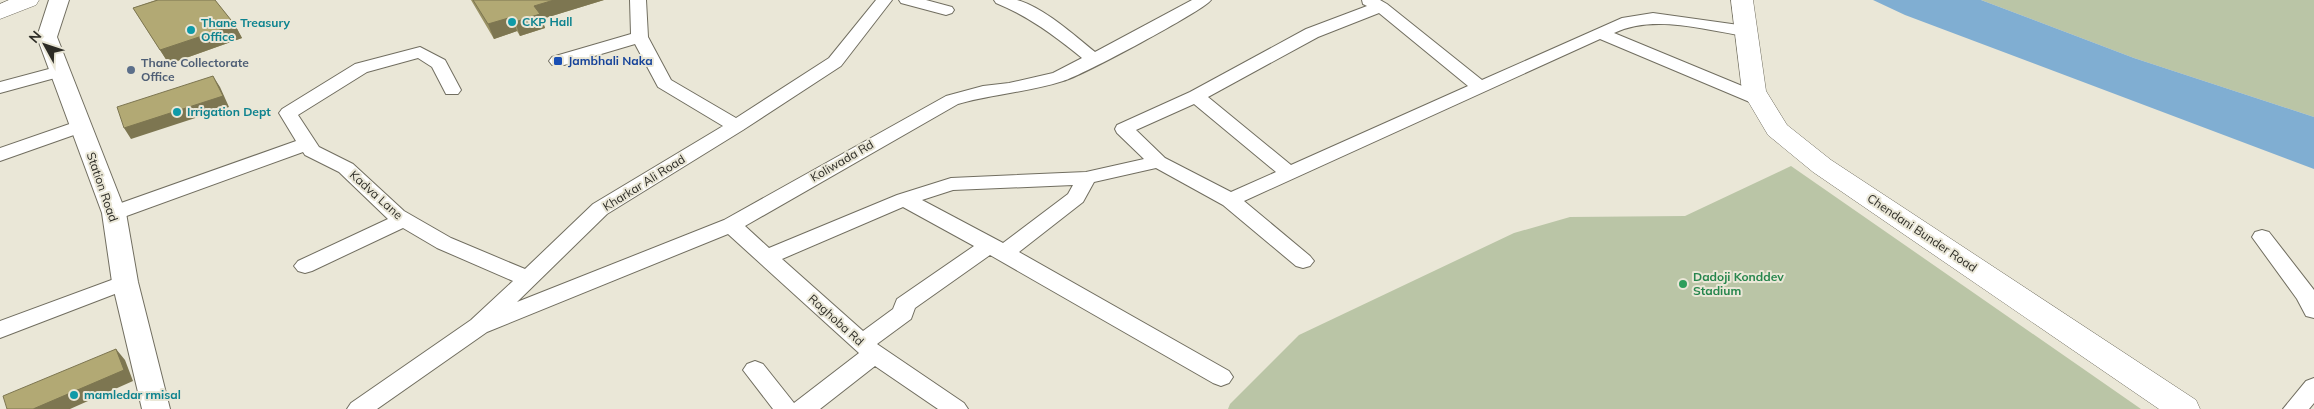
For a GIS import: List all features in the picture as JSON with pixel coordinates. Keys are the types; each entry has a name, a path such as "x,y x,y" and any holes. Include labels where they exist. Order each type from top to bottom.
{"main road":[{"path":"0,12 28,0"},
{"name":"Chendani Bunder Road","path":"1742,0 1754,91 1777,130 1822,166 2184,409"}],"street":[{"name":"Station Road","path":"59,0 56,2 47,38 114,213 125,282 156,409"},
{"path":"638,0 640,37 664,83 736,126"},
{"name":"Kharkar Ali Road","path":"359,409 480,326 526,278 600,208 736,126 835,62 884,0"},
{"path":"907,0 946,10"},
{"path":"1002,0 1035,16 1060,32 1092,59"},
{"name":"Koliwada Rd","path":"480,326 731,225 915,119 952,100 983,91 1010,88 1058,77 1185,12 1202,0"},
{"path":"1303,261 1230,200 1158,162 1124,128 1196,96 1312,33 1374,4 1479,86"},
{"path":"1230,200 1622,23 1653,18 1746,31"},
{"path":"1599,33 1758,99"},
{"path":"558,61 640,37"},
{"path":"114,213 307,144 288,112 361,68 420,52 439,64 452,90"},
{"path":"0,88 60,71"},
{"path":"1196,96 1289,174"},
{"path":"0,155 81,126"},
{"name":"Kadva Lane","path":"307,144 312,152 346,168 403,220 444,243 526,278"},
{"path":"767,257 904,199 951,184 1086,178 1158,162"},
{"path":"956,409 868,348 903,313 905,304 1076,198 1086,178"},
{"path":"904,199 1221,377"},
{"path":"305,266 403,220"},
{"name":"Raghoba Rd","path":"731,225 868,348 803,409"},
{"path":"2262,237 2306,295 2314,310"},
{"path":"0,330 125,282"},
{"path":"755,370 786,409"},
{"path":"2295,409 2314,387"}],"green space":[{"path":"1981,0 2314,0 2314,117 2134,58"},
{"name":"Dadoji Konddev Stadium","path":"1791,166 2141,409 1228,409 1230,404 1299,335 1514,233 1570,217 1685,216"}],"water":[{"path":"1873,0 1981,0 2134,58 2314,117 2314,169 1905,15"}],"building":[{"name":"Thane Treasury Office","path":"158,0 215,0 235,25 160,50 133,8"},
{"path":"473,0 554,0 534,6 540,14 515,22 512,17 488,24"},
{"path":"213,76 223,96 124,128 117,107"},
{"path":"116,349 124,370 33,409 7,409 3,396"}],"place":[{"name":"CKP Hall","path":"512,22"},
{"name":"Thane Treasury Office","path":"191,30"},
{"name":"Jambhali Naka","path":"558,61"},
{"name":"Thane Collectorate Office","path":"131,70"},
{"name":"Irrigation Dept","path":"177,112"},
{"name":"Dadoji Konddev Stadium","path":"1683,284"},
{"name":"mamledar rmisal","path":"74,395"}]}
